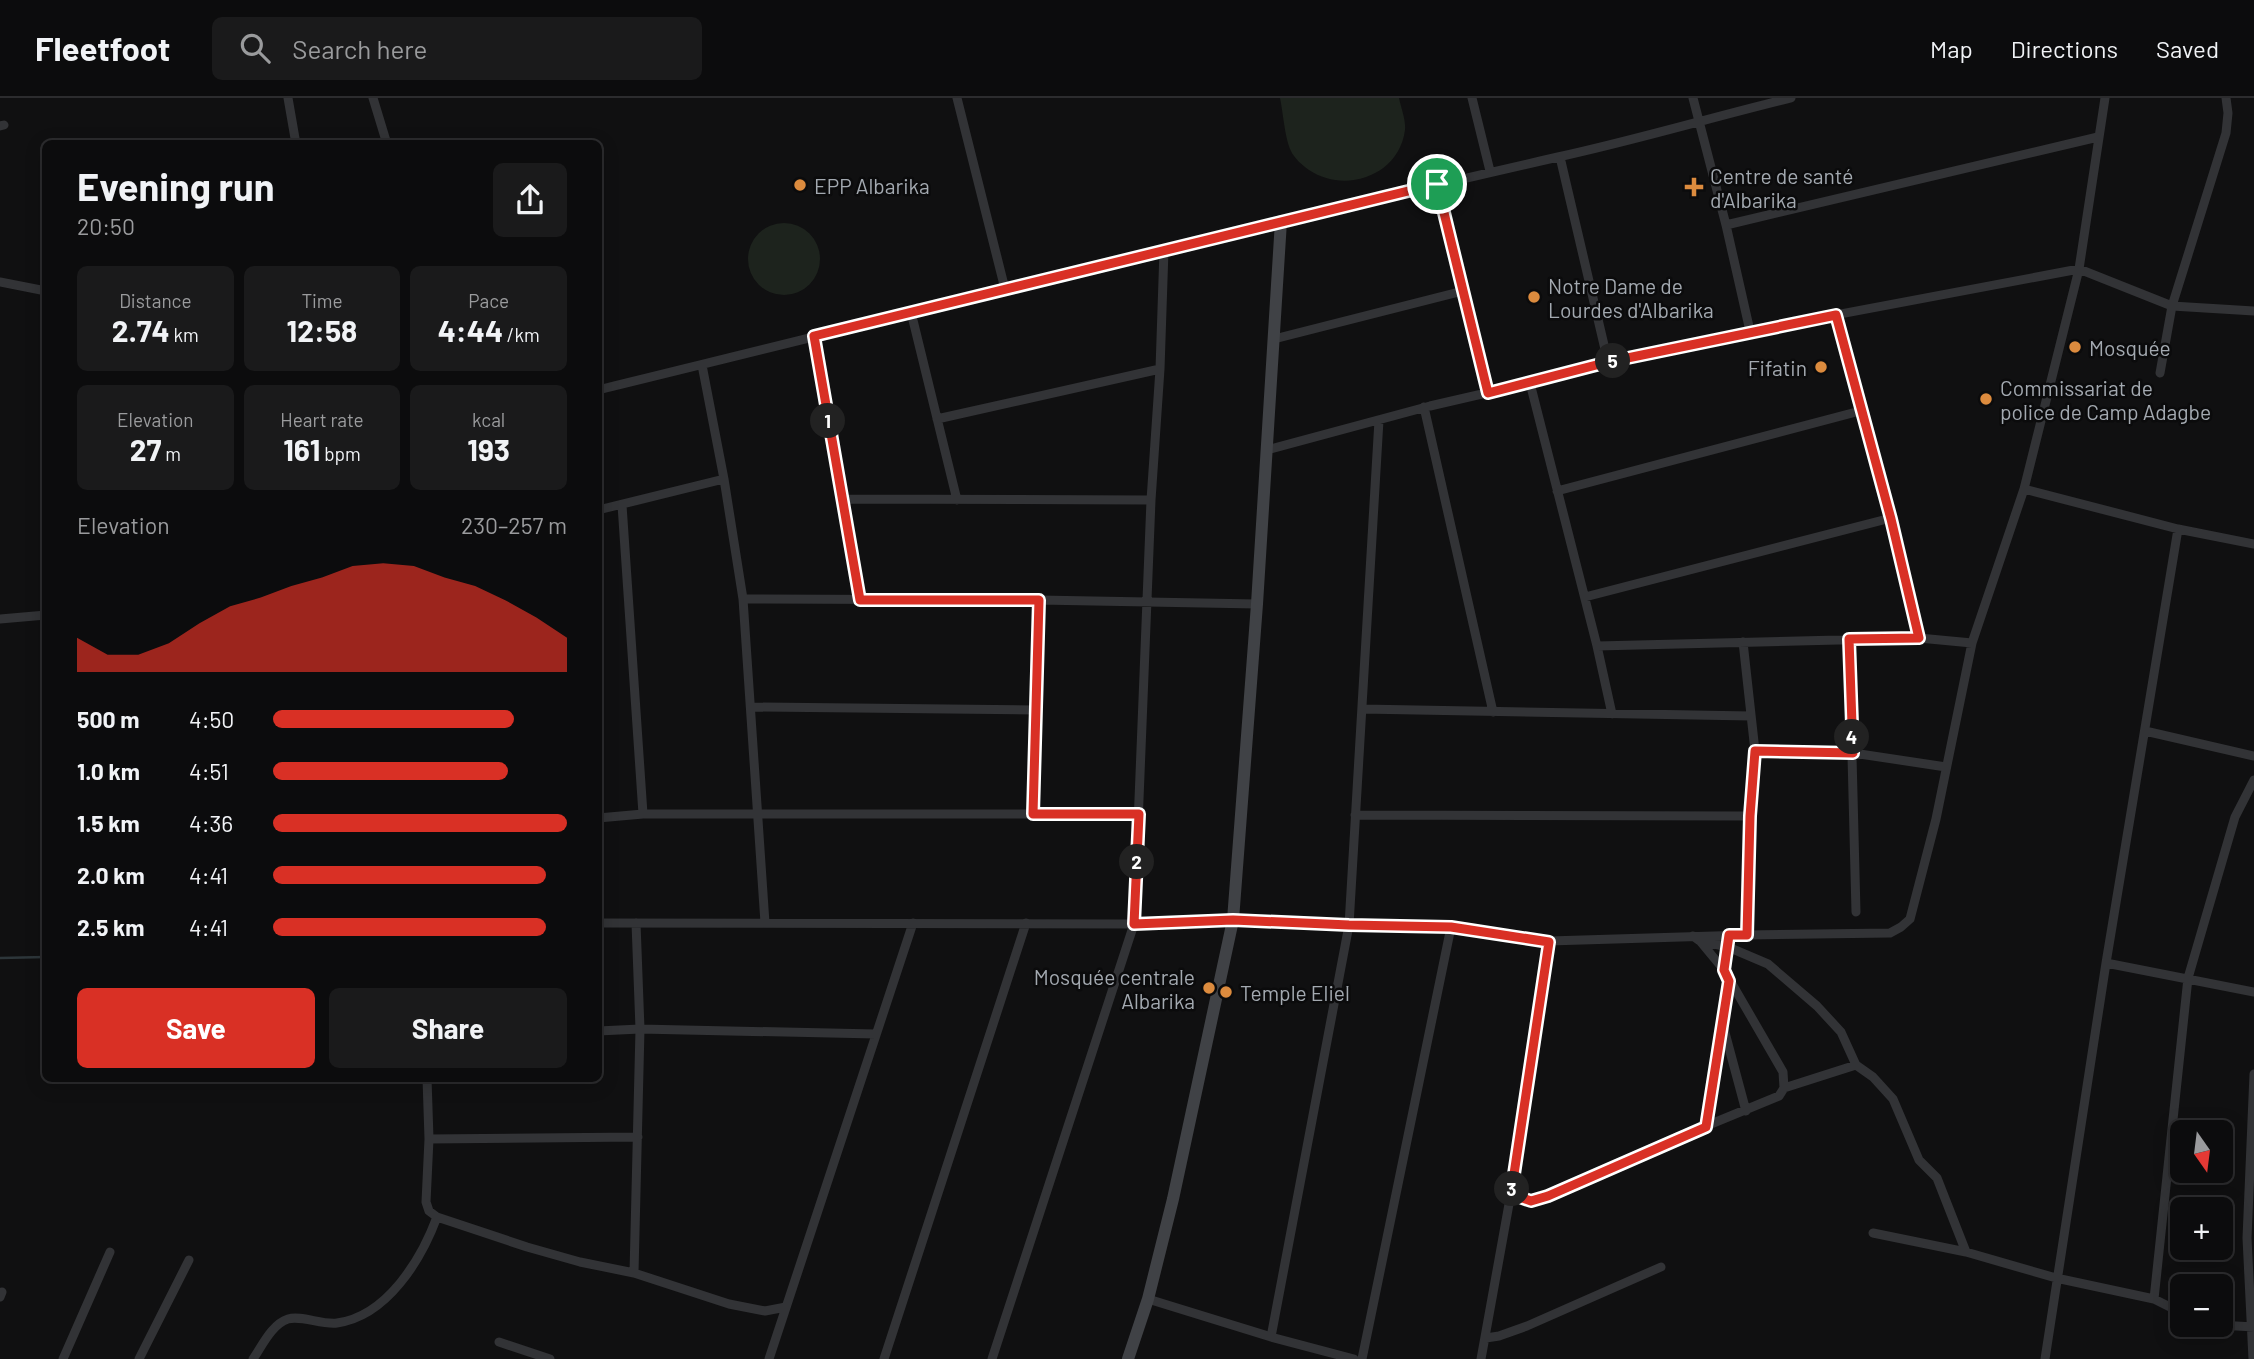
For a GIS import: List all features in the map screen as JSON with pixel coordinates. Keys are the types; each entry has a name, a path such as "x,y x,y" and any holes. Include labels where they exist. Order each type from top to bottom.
{"street":[{"path":"288,98 295,140"},
{"path":"373,98 386,140"},
{"path":"957,98 1005,289"},
{"path":"1472,98 1490,171"},
{"path":"1693,98 1750,331"},
{"path":"602,389 1281,221 1560,157 1791,98"},
{"path":"602,923 1134,924 1233,920 1451,927 1549,942 1729,935 1890,933 1901,927 1910,919 1936,819 1972,643 2024,489 2079,269 2105,98"},
{"path":"2160,373 2172,306 2226,133 2226,98"},
{"path":"1726,225 2098,137"},
{"path":"1560,157 1608,362"},
{"path":"1437,184 1488,393"},
{"path":"1128,1359 1148,1299 1173,1199 1233,920 1257,604 1281,221"},
{"path":"992,1359 1134,924 1164,250"},
{"path":"1267,450 1424,407 1608,362 1750,331 2079,269 2172,306 2254,311"},
{"path":"0,282 42,289"},
{"path":"1274,339 1463,290"},
{"path":"911,312 957,500"},
{"path":"1836,315 1891,519 1919,638"},
{"path":"814,336 860,600"},
{"path":"702,365 743,599 765,923"},
{"path":"937,419 1160,369"},
{"path":"1530,383 1612,714"},
{"path":"1424,407 1493,712"},
{"path":"1557,491 1860,411"},
{"path":"1271,1337 1349,925 1379,419"},
{"path":"602,509 724,479"},
{"path":"2024,489 2178,529 2254,544"},
{"path":"842,499 1151,500"},
{"path":"622,505 643,814"},
{"path":"1585,597 1891,519"},
{"path":"2046,1358 2056,1278 2106,963 2178,529"},
{"path":"743,599 1257,604"},
{"path":"1033,814 1039,600"},
{"path":"0,619 42,615"},
{"path":"1597,646 1919,638 1972,643"},
{"path":"1849,639 1856,912"},
{"path":"1743,642 1755,751 1750,816 1747,935"},
{"path":"752,707 1036,710"},
{"path":"1362,709 1751,716"},
{"path":"2145,731 2254,756"},
{"path":"1755,751 1853,753 1946,767"},
{"path":"2154,1299 2188,978 2235,817 2254,780"},
{"path":"602,818 643,814 1139,814"},
{"path":"1355,815 1750,816"},
{"path":"634,1273 640,1029 636,923"},
{"path":"769,1359 913,923"},
{"path":"884,1359 1026,923"},
{"path":"1362,1359 1451,927"},
{"path":"1724,970 1729,935"},
{"path":"1696,938 1728,947 1768,964 1841,1032 1856,1065 1873,1077 1893,1099 1919,1160 1937,1178 1966,1252"},
{"path":"1511,1194 1531,1201 1548,1196 1779,1096 1784,1088 1783,1072 1724,970 1696,938"},
{"path":"1481,1359 1511,1194 1549,942"},
{"path":"2106,963 2254,992"},
{"path":"1706,1127 1729,981"},
{"path":"1723,1024 1746,1111"},
{"path":"602,1031 640,1029 876,1034"},
{"path":"1784,1088 1856,1065"},
{"path":"2253,1359 2251,1237 2254,1074"},
{"path":"427,1082 429,1139 426,1202 429,1211 437,1217 540,1250 634,1273 729,1304 765,1311 786,1307"},
{"path":"429,1139 638,1138"},
{"path":"253,1359 269,1334 286,1320 293,1318 324,1324 339,1322 364,1313 383,1300 395,1289 417,1259 437,1217"},
{"path":"1873,1233 1966,1252 2056,1278 2154,1299 2170,1307"},
{"path":"63,1359 110,1252"},
{"path":"139,1359 189,1260"},
{"path":"1486,1338 1527,1326 1661,1266"},
{"path":"1148,1299 1354,1359"},
{"path":"2233,1326 2253,1327"},
{"path":"499,1342 550,1359"}],"shaded area":[{"path":"1280,98 1399,98 1405,126 1401,146 1393,159 1368,176 1354,180 1323,177 1307,168 1292,154"},
{"path":"784,223 804,229 814,239 820,259 814,279 804,289 784,295 764,289 754,279 748,259 754,239 764,229"}],"waterway":[{"path":"0,958 42,957"}],"place":[{"name":"EPP Albarika","path":"800,185"},
{"name":"Centre de santé d'Albarika","path":"1694,187"},
{"name":"Notre Dame de Lourdes d'Albarika","path":"1534,297"},
{"name":"Mosquée","path":"2075,347"},
{"name":"Fifatin","path":"1821,367"},
{"name":"Commissariat de police de Camp Adagbe","path":"1986,399"},
{"name":"Mosquée centrale Albarika","path":"1209,988"},
{"name":"Temple Eliel","path":"1226,992"}],"route":[{"path":"1437,184 1488,393 1608,362 1836,315 1891,519 1919,638 1849,639 1853,753 1755,751 1750,816 1747,935 1729,935 1724,970 1729,981 1706,1127 1531,1201 1511,1194 1549,942 1451,927 1233,920 1134,924 1139,814 1033,814 1039,600 860,600 814,336 1437,184"}]}
